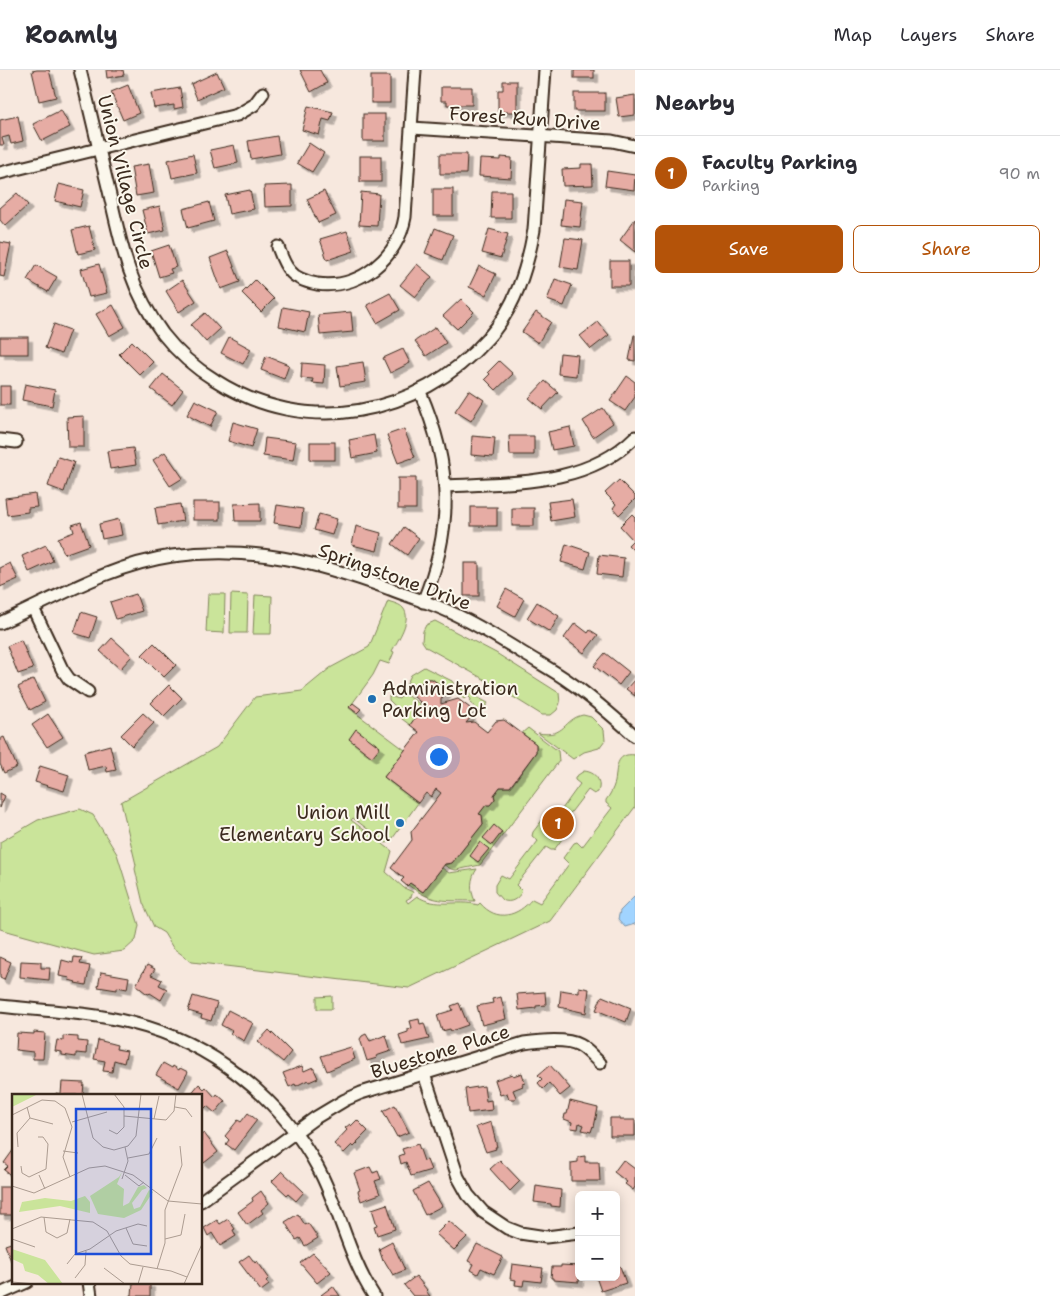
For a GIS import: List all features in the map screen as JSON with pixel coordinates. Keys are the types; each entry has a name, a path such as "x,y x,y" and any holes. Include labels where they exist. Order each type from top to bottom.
{"street":[{"name":"Union Village Circle","path":"80,70 125,259 136,291 149,315 164,336 181,354 202,372 227,388 253,400 283,409 312,413 342,413 371,408 390,404 420,392 440,380 468,358 493,332 514,297 528,262 534,230 545,70"},
{"path":"278,247 289,270 300,279 308,282 335,284 366,274 380,264 395,245 404,222 415,70"},
{"path":"0,173 238,115 254,105 263,93"},
{"name":"Forest Run Drive","path":"412,128 612,141 635,146"},
{"path":"420,392 439,445 445,486 443,538 436,567 423,602"},
{"path":"0,440 16,442"},
{"path":"445,486 546,479 592,467 632,445"},
{"name":"Springstone Drive","path":"0,623 111,572 173,556 217,552 275,556 343,572 449,612 486,630 569,681 635,736"},
{"path":"33,608 62,669 69,679 88,692"},
{"path":"0,1006 102,1017 130,1022 163,1032 197,1048 235,1072 268,1101 295,1133 313,1160 325,1181 353,1256 374,1296"},
{"name":"Bluestone Place","path":"202,1201 315,1118 345,1100 509,1046 541,1041 567,1042 579,1045 600,1063"},
{"path":"424,1074 458,1177 468,1195 483,1212 501,1225 520,1233 546,1237 575,1233"},
{"path":"0,1294 22,1284"}],"green space":[{"path":"208,594 225,594 224,633 206,632"},
{"path":"231,594 248,595 247,633 230,633"},
{"path":"255,595 272,596 271,634 253,634"},
{"path":"388,601 403,608 406,613 403,630 392,651 394,652 389,664 380,661 373,675 349,708 405,750 384,777 418,803 390,842 386,843 353,818 351,820 392,851 386,872 404,888 413,892 411,897 406,900 408,903 417,896 424,900 439,903 470,903 478,905 480,903 493,913 507,915 520,910 532,899 540,903 569,864 563,858 574,843 577,842 582,847 612,808 606,803 606,800 615,782 618,762 628,755 635,755 635,807 550,921 409,988 192,962 173,948 164,933 154,927 143,903 121,802 217,747 255,697 302,691 330,668 369,647"},
{"path":"435,621 496,653 559,693 560,703 557,710 551,715 542,715 489,682 426,647 422,641 423,631 426,625"},
{"path":"424,667 452,681 454,684 447,693 446,689 432,679 424,679 414,693 414,697 403,692 411,675"},
{"path":"456,686 488,703 483,710 479,710 470,703 471,699 468,696 464,699 454,691"},
{"path":"403,694 423,707 410,725 402,719 404,715 389,700 389,696 399,699"},
{"path":"583,715 591,717 604,730 605,740 599,748 584,752 573,759 538,733 547,734 559,731 571,720"},
{"path":"528,728 558,751 559,761 480,865 456,870 444,865 452,863 483,824 482,816 479,814 486,805 490,805 495,799 494,795 500,787 511,787 536,752 536,744 522,733"},
{"path":"584,771 592,773 597,778 599,784 598,792 594,794 588,790 559,828 565,835 554,850 546,847 516,885 522,891 518,896 511,901 502,900 495,892 495,885 501,875 509,879 538,841 532,836 533,832 543,819 552,823 580,784 575,780 575,777"},
{"path":"80,809 93,815 117,854 139,925 136,940 124,951 94,955 0,929 0,842 38,820"},
{"path":"442,868 449,873 477,869 472,885 475,901 440,900 425,895 408,885 410,883 423,892"},
{"path":"332,996 332,1009 317,1009 317,997"}],"water":[{"path":"635,896 635,924 625,927 618,919 620,911"}],"building":[{"path":"49,70 56,97 39,101 32,71"},
{"path":"106,70 123,70 124,75 107,78"},
{"path":"300,70 320,70 327,83 311,92"},
{"path":"574,70 594,70 594,78 574,78"},
{"path":"217,72 224,87 197,99 191,84"},
{"path":"371,76 390,76 390,103 371,103"},
{"path":"503,81 517,81 517,112 498,112 498,90 503,90"},
{"path":"128,85 139,113 123,120 111,92"},
{"path":"441,87 472,87 472,105 447,105 447,101 441,101"},
{"path":"180,88 183,107 174,109 174,105 154,108 151,93"},
{"path":"574,93 605,93 605,111 574,111"},
{"path":"635,95 635,115 619,117 616,98"},
{"path":"308,106 333,112 330,121 323,119 319,135 302,130"},
{"path":"61,110 70,127 42,141 33,124"},
{"path":"363,114 385,114 385,141 363,141"},
{"path":"18,116 23,141 11,144 9,136 2,138 4,145 0,145 0,120"},
{"path":"277,136 280,154 251,159 248,141"},
{"path":"309,143 324,153 312,172 297,163"},
{"path":"234,145 238,163 215,168 210,150"},
{"path":"193,154 197,173 172,178 168,160"},
{"path":"440,154 467,154 466,174 440,174"},
{"path":"360,156 381,156 381,182 360,182"},
{"path":"501,157 512,158 511,178 479,176 480,159 501,160"},
{"path":"149,164 154,193 136,196 131,167"},
{"path":"581,164 592,164 593,185 563,186 562,169 581,168"},
{"path":"607,171 635,175 634,190 605,186"},
{"path":"59,184 84,190 80,207 55,201"},
{"path":"292,185 292,206 265,207 264,186"},
{"path":"433,189 453,189 453,216 433,216"},
{"path":"250,190 254,209 229,214 225,195"},
{"path":"324,191 336,215 318,223 307,199"},
{"path":"492,191 511,191 511,218 491,218"},
{"path":"361,192 379,194 377,226 359,225"},
{"path":"17,193 28,205 5,226 0,220 0,208"},
{"path":"564,199 583,201 580,227 561,225"},
{"path":"209,202 214,221 188,228 183,209"},
{"path":"160,206 165,230 148,234 142,210"},
{"path":"635,219 635,252 620,240"},
{"path":"89,226 95,250 78,254 72,230"},
{"path":"435,228 453,235 443,260 425,253"},
{"path":"489,229 508,234 501,258 482,253"},
{"path":"347,231 354,251 327,260 320,239"},
{"path":"565,238 583,240 578,270 560,267"},
{"path":"0,242 11,244 4,277 0,276"},
{"path":"169,245 176,267 170,269 172,273 159,277 151,251"},
{"path":"228,251 240,282 221,289 210,258"},
{"path":"610,261 629,261 629,286 610,286"},
{"path":"99,264 107,293 89,297 81,269"},
{"path":"417,264 432,277 415,297 400,285"},
{"path":"36,265 57,277 48,292 27,280"},
{"path":"479,266 496,274 486,295 469,287"},
{"path":"555,279 572,285 564,306 547,300"},
{"path":"182,280 196,301 179,312 166,291"},
{"path":"255,280 274,299 261,312 242,293"},
{"path":"390,293 400,310 377,323 367,305"},
{"path":"461,299 474,312 457,329 443,316"},
{"path":"113,305 125,327 109,336 96,314"},
{"path":"283,307 309,312 305,332 279,326"},
{"path":"351,312 353,332 320,335 318,315"},
{"path":"536,312 551,322 538,343 522,332"},
{"path":"205,313 220,329 206,342 191,325"},
{"path":"598,322 609,335 591,349 580,336"},
{"path":"54,324 70,330 61,354 45,348"},
{"path":"436,327 446,343 426,356 415,341"},
{"path":"635,335 635,361 629,360"},
{"path":"0,337 28,337 28,354 0,354"},
{"path":"229,337 251,349 243,364 221,353"},
{"path":"132,341 153,362 140,375 119,354"},
{"path":"403,349 410,363 390,373 383,358"},
{"path":"560,353 578,355 576,376 558,374"},
{"path":"266,356 289,365 284,379 261,370"},
{"path":"499,361 513,374 496,390 485,379 490,374 488,372"},
{"path":"363,362 366,382 340,386 337,366"},
{"path":"302,363 325,365 324,384 312,383 313,379 301,378"},
{"path":"163,374 183,390 172,405 151,389"},
{"path":"627,376 635,382 635,397 625,411 610,401"},
{"path":"545,381 558,392 542,409 529,398"},
{"path":"25,384 55,390 52,406 22,400"},
{"path":"0,386 10,386 10,405 0,405"},
{"path":"469,390 484,400 471,421 455,411"},
{"path":"195,400 218,411 210,427 187,415"},
{"path":"603,408 613,423 593,437 583,421"},
{"path":"84,416 84,447 68,447 67,417"},
{"path":"233,422 257,429 251,448 228,441"},
{"path":"570,427 574,446 552,450 548,432"},
{"path":"404,429 415,457 398,463 387,435"},
{"path":"374,435 377,453 352,458 349,440"},
{"path":"472,436 495,438 493,457 471,455"},
{"path":"509,436 534,436 534,455 510,455"},
{"path":"265,438 296,442 293,460 263,456"},
{"path":"310,442 335,442 335,460 310,460"},
{"path":"133,448 136,465 110,469 107,451"},
{"path":"165,452 183,478 170,486 153,460"},
{"path":"58,457 74,462 64,492 48,486"},
{"path":"398,478 416,478 416,509 398,509"},
{"path":"619,480 635,496 635,499 619,515 613,508 616,504 605,493"},
{"path":"35,494 37,507 28,508 28,512 7,515 5,498"},
{"path":"572,499 575,517 551,521 548,502"},
{"path":"193,502 220,502 220,520 193,520"},
{"path":"260,503 260,521 235,521 234,504"},
{"path":"180,504 183,521 158,525 155,508"},
{"path":"277,505 303,509 301,527 274,523"},
{"path":"471,507 497,507 497,526 471,526"},
{"path":"512,508 534,508 534,526 512,526"},
{"path":"319,514 337,519 332,535 314,530"},
{"path":"632,514 635,517 635,552 628,545 633,540 620,526"},
{"path":"119,519 122,535 102,539 99,524"},
{"path":"81,522 89,545 64,554 58,538 74,532 72,525"},
{"path":"356,526 381,533 377,551 352,545"},
{"path":"404,527 419,538 407,555 392,544"},
{"path":"566,544 590,552 585,569 561,562"},
{"path":"46,545 53,561 29,572 22,556"},
{"path":"599,555 624,558 622,577 597,574"},
{"path":"10,563 18,579 0,587 0,568"},
{"path":"464,563 479,563 479,596 464,596"},
{"path":"506,589 524,599 515,616 497,606"},
{"path":"136,594 142,611 116,619 110,602"},
{"path":"537,602 559,616 550,632 527,618"},
{"path":"81,612 97,617 90,638 74,633"},
{"path":"575,623 588,633 590,630 598,635 584,653 564,638"},
{"path":"112,638 132,656 120,669 100,651"},
{"path":"21,640 33,669 18,674 7,646"},
{"path":"154,643 176,665 164,677 142,655"},
{"path":"605,653 629,672 619,685 594,666"},
{"path":"34,679 45,702 30,710 18,687"},
{"path":"424,679 432,679 446,689 447,693 441,699 441,704 458,699 470,708 471,717 466,723 474,722 487,732 496,721 504,720 536,744 536,752 510,787 500,787 494,795 495,799 490,805 486,805 479,814 482,815 483,824 452,863 445,864 423,892 410,883 407,886 401,881 404,878 391,868 412,840 411,832 441,793 436,789 431,797 426,793 418,803 384,777 419,732 410,725 424,705 414,697 414,694"},
{"path":"635,679 635,696 626,689"},
{"path":"169,685 182,698 164,716 151,703"},
{"path":"353,703 361,709 357,713 349,707"},
{"path":"143,713 154,723 132,746 121,735"},
{"path":"48,714 63,737 47,747 32,725"},
{"path":"356,729 380,747 372,757 349,739"},
{"path":"4,737 17,767 4,773 0,764 0,739"},
{"path":"110,745 116,770 107,772 106,766 88,770 84,752"},
{"path":"40,766 69,775 64,791 35,782"},
{"path":"0,793 5,796 0,808"},
{"path":"494,825 502,832 492,845 483,838"},
{"path":"480,842 489,849 478,862 470,856"},
{"path":"0,957 11,962 4,980 0,978"},
{"path":"74,957 82,958 80,964 90,966 86,985 75,983 69,980 70,978 59,976 62,960 73,963"},
{"path":"21,961 41,962 41,968 50,968 49,980 20,977"},
{"path":"147,965 155,969 151,975 162,980 159,985 167,989 161,1000 150,993 146,993 136,985"},
{"path":"101,972 129,977 127,989 117,987 117,990 98,987"},
{"path":"579,987 589,989 586,1013 559,1007 561,990 579,993"},
{"path":"545,992 546,1005 519,1010 517,994"},
{"path":"193,996 217,1003 211,1021 201,1018 202,1015 188,1011"},
{"path":"602,996 631,1008 626,1022 596,1010"},
{"path":"501,997 506,1019 482,1025 477,1006 493,1003 492,999"},
{"path":"459,1003 468,1025 451,1031 450,1029 442,1031 437,1015 453,1010 451,1006"},
{"path":"228,1010 253,1023 244,1041 221,1025"},
{"path":"419,1019 420,1024 424,1023 429,1039 402,1045 399,1035 408,1032 408,1029 412,1028 410,1021"},
{"path":"269,1030 291,1052 283,1062 258,1042"},
{"path":"34,1032 45,1033 43,1059 33,1059 33,1052 16,1050 17,1033 34,1034"},
{"path":"366,1034 370,1041 386,1035 391,1051 367,1061 360,1039"},
{"path":"63,1036 78,1037 78,1041 87,1042 86,1054 76,1053 76,1057 62,1055 62,1052 55,1051 57,1040 63,1041"},
{"path":"98,1040 117,1045 116,1049 127,1051 124,1063 114,1060 112,1072 103,1071 105,1061 94,1059"},
{"path":"351,1047 355,1059 327,1071 321,1056"},
{"path":"163,1063 172,1068 173,1066 188,1072 179,1088 156,1075"},
{"path":"550,1065 570,1088 560,1096 549,1083 543,1089 538,1083 542,1079 538,1075"},
{"path":"302,1066 304,1071 313,1067 318,1078 289,1087 283,1073"},
{"path":"522,1073 525,1083 522,1084 523,1086 513,1090 515,1099 509,1099 507,1093 500,1095 495,1080 512,1074 513,1076"},
{"path":"62,1082 84,1083 83,1094 61,1094"},
{"path":"199,1084 204,1089 206,1087 215,1097 217,1094 225,1101 215,1113 207,1106 205,1108 202,1106 202,1094 191,1094"},
{"path":"484,1086 486,1101 491,1100 492,1110 468,1113 465,1089"},
{"path":"570,1101 598,1108 591,1132 582,1130 584,1125 579,1123 578,1129 571,1128 572,1122 564,1119"},
{"path":"395,1105 409,1132 397,1137 383,1111"},
{"path":"248,1113 257,1120 234,1150 226,1144 229,1140 225,1136 238,1120 241,1122"},
{"path":"610,1118 635,1120 635,1136 610,1136"},
{"path":"357,1120 368,1131 354,1147 352,1145 344,1153 334,1144 347,1130 345,1128 350,1124 351,1126"},
{"path":"491,1122 497,1147 486,1152 476,1127"},
{"path":"204,1133 218,1152 204,1163 202,1162 202,1134"},
{"path":"418,1144 424,1161 427,1160 431,1170 411,1176 406,1162 401,1164 399,1156 404,1154 402,1149"},
{"path":"12,1152 12,1176 4,1170 8,1166 4,1163"},
{"path":"585,1156 585,1162 599,1162 600,1181 571,1181 571,1163 578,1162 578,1157"},
{"path":"500,1160 520,1181 510,1191 490,1169"},
{"path":"623,1160 635,1169 635,1187 633,1190 625,1184 627,1182 614,1172"},
{"path":"370,1167 373,1173 378,1171 381,1179 375,1181 380,1194 361,1201 358,1191 360,1190 354,1173"},
{"path":"282,1171 304,1192 296,1201 272,1181"},
{"path":"428,1183 442,1206 425,1215 413,1191"},
{"path":"536,1186 561,1190 560,1207 534,1202"},
{"path":"0,1187 11,1187 12,1215 0,1215"},
{"path":"261,1191 269,1203 261,1210 263,1213 247,1225 238,1212 253,1201 252,1198"},
{"path":"387,1204 395,1229 377,1235 374,1226 377,1225 372,1209"},
{"path":"298,1214 305,1225 308,1223 318,1238 305,1246 300,1238 296,1240 285,1222"},
{"path":"228,1219 235,1229 233,1230 236,1236 220,1246 212,1233 208,1236 204,1228 217,1220 220,1224"},
{"path":"449,1221 467,1237 454,1250 436,1234"},
{"path":"392,1242 405,1270 393,1275 383,1261 379,1249"},
{"path":"12,1243 12,1261 11,1261 5,1245"},
{"path":"477,1244 503,1257 494,1274 481,1268 478,1274 471,1270 474,1264 468,1261"},
{"path":"313,1253 331,1272 317,1283 300,1263"},
{"path":"249,1255 255,1263 257,1261 269,1278 266,1281 269,1285 261,1291 239,1262"},
{"path":"512,1264 543,1268 541,1282 524,1280 523,1286 515,1285 516,1280 510,1279"},
{"path":"561,1265 575,1266 575,1281 579,1282 553,1280 551,1278 552,1267 561,1267"},
{"path":"620,1266 626,1283 601,1291 597,1281 620,1281"},
{"path":"416,1276 430,1296 413,1296 404,1285"},
{"path":"133,1284 150,1284 150,1296 129,1296 132,1295"},
{"path":"333,1286 340,1296 321,1295"}],"place":[{"name":"Administration Parking Lot","path":"372,699"},
{"name":"Union Mill Elementary School","path":"400,823"},
{"name":"Faculty Parking","path":"558,823"}]}
